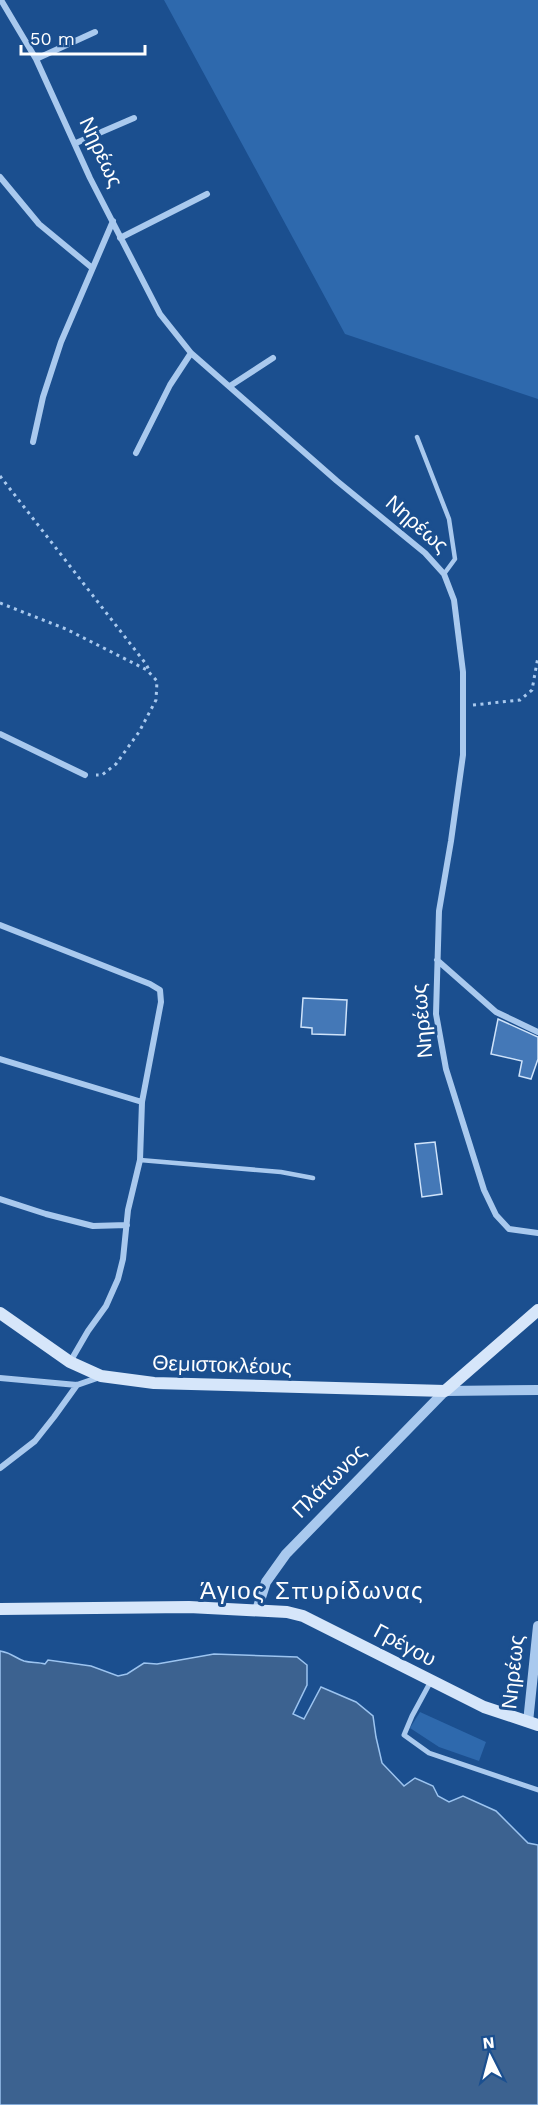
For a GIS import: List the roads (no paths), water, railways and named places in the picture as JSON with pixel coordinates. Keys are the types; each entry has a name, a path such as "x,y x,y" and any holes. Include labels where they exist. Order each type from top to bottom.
{"main road":[{"path":"445,1391 538,1310"},
{"path":"0,1313 70,1362 101,1376"},
{"name":"Θεμιστοκλέους","path":"101,1376 154,1383 445,1391"},
{"name":"Γρέγου","path":"0,1609 189,1607 287,1612 303,1616 368,1647 484,1707 533,1723"}],"street":[{"name":"Νηρέως","path":"1,0 36,58 120,238 160,314 191,353 337,481 425,553 444,574 454,600 462,672 463,755 439,911 436,1014 446,1069 484,1190 496,1215 509,1229 538,1233"},
{"path":"36,58 95,32"},
{"path":"76,143 134,118"},
{"path":"0,177 39,224 92,267"},
{"path":"120,238 207,194"},
{"path":"33,442 44,396 61,342 113,221"},
{"path":"136,453 170,385 191,353"},
{"path":"230,386 273,358"},
{"path":"0,734 85,775"},
{"path":"0,925 160,990 161,1002 142,1102 140,1160 127,1225 123,1259 118,1279 106,1306 70,1362"},
{"path":"437,960 496,1012 538,1032"},
{"path":"0,1059 142,1102"},
{"path":"0,1199 93,1226 127,1225"},
{"name":"Θεμιστοκλέους","path":"0,1378 77,1385 101,1376"},
{"path":"0,1468 35,1441 77,1385"},
{"path":"445,1391 538,1390"},
{"name":"Πλάτωνος","path":"257,1610 267,1582 286,1554 445,1391"},
{"name":"Νηρέως","path":"533,1723 538,1626"},
{"path":"431,1681 404,1736 429,1753 538,1790"}],"lane":[{"path":"417,437 449,519 455,559 444,574"},
{"path":"140,1160 281,1172 312,1178"}],"district":[{"name":"Άγιος Σπυρίδωνας","path":"312,1591"}]}
